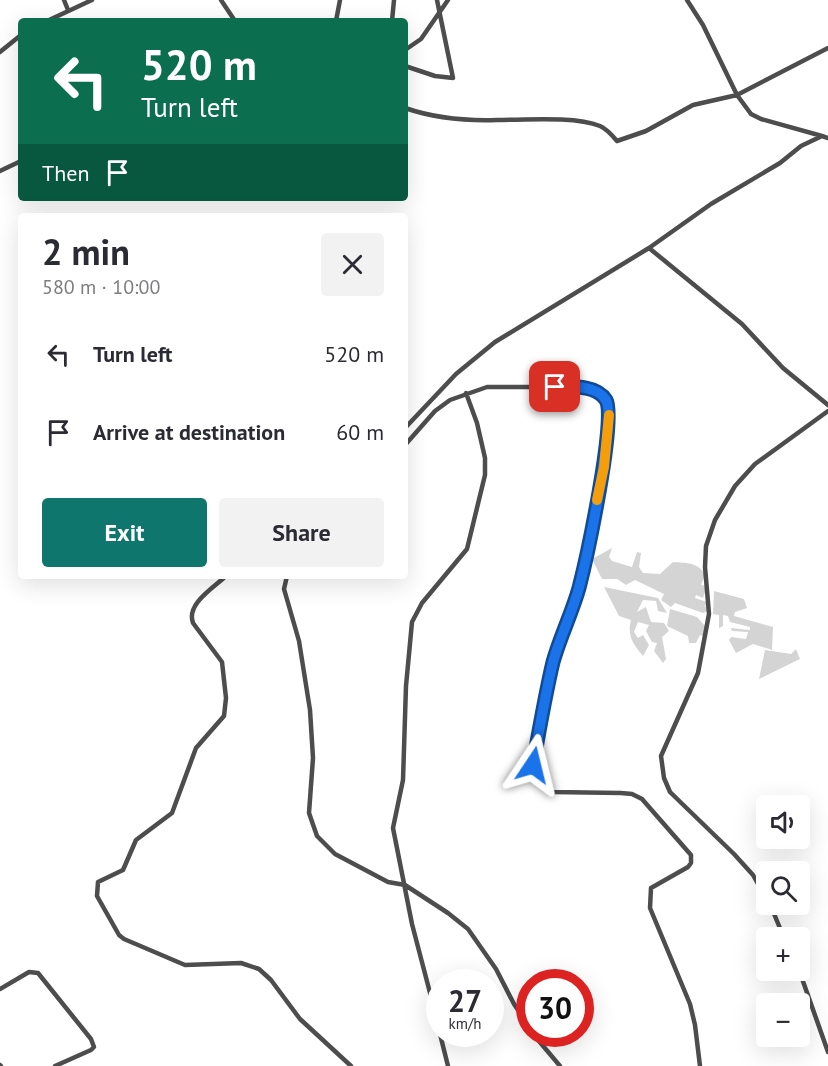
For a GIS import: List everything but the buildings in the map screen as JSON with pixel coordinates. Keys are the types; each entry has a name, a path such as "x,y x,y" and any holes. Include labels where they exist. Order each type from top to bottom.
{"street":[{"path":"64,0 68,10"},
{"path":"53,18 92,0"},
{"path":"221,0 233,18"},
{"path":"337,18 340,0"},
{"path":"392,18 394,0"},
{"path":"408,67 435,76 453,78 436,0"},
{"path":"408,48 421,39 448,0"},
{"path":"687,0 703,25 736,94 751,114 825,137"},
{"path":"0,52 18,37"},
{"path":"408,109 439,117 497,121 551,120 596,125 604,128 617,141 646,130 693,105 736,94 828,48"},
{"path":"408,425 456,374 495,342 649,248 711,204 780,163 801,146 825,137"},
{"path":"0,171 18,162"},
{"path":"649,248 742,324 783,368 828,405"},
{"path":"408,442 435,411 450,400 487,387 578,387 600,394 607,404 609,423 604,467 579,587 554,661 533,765 538,780 552,792 621,793 632,794 642,799 692,855 688,867 651,888 649,899 650,908 690,1004 700,1066"},
{"path":"426,973 393,828 403,780 406,686 412,622 422,603 467,549 485,475 485,458 480,432 466,393"},
{"path":"756,880 734,854 670,792 664,778 661,756 698,673 709,614 705,567 706,546 715,520 735,486 755,464 828,411"},
{"path":"222,579 193,608 190,616 222,662 226,698 224,717 196,748 172,813 136,840 123,870 98,882 97,896 119,935 136,945 184,965 241,963 260,969 272,980 300,1019 351,1066"},
{"path":"286,579 284,589 298,641 310,710 313,758 309,813 317,836 335,854 388,882 405,885 468,929 496,969 516,1007"},
{"path":"0,989 29,972 38,973 91,1039 94,1047 91,1050 56,1066"},
{"path":"803,981 828,1052"},
{"path":"444,1047 448,1066"},
{"path":"545,1047 560,1066"}],"shaded area":[{"path":"612,548 609,557 612,561 632,567 637,552 641,553 639,567 643,573 660,574 673,562 692,564 699,568 705,575 701,585 707,586 703,598 696,595 695,598 707,602 705,606 708,611 703,613 675,603 671,607 661,600 664,594 635,580 626,585 617,579 602,579 592,559"},
{"path":"604,587 658,598 667,613 658,611 656,601 643,600 637,612 646,607 651,622 664,623 669,631 662,637 666,659 663,663 654,651 657,643 652,642 646,631 649,625 638,622 634,632 638,638 643,635 649,645 643,656 632,640 631,620 619,616"},
{"path":"714,591 744,599 747,608 735,612 734,616 773,627 772,650 753,644 736,653 729,640 731,637 746,639 748,632 732,631 731,628 750,630 750,627 730,622 728,616 723,615 723,626 719,628 719,615 713,614"},
{"path":"670,609 697,617 706,627 705,637 700,635 696,643 689,643 688,636 667,626"},
{"path":"796,649 800,659 759,679 765,650 791,654"}],"slow traffic":[{"path":"597,500 604,467 609,415"}],"route":[{"path":"533,765 554,661 579,587 604,467 609,423 609,409 604,397 600,394 578,387 555,387"}]}
